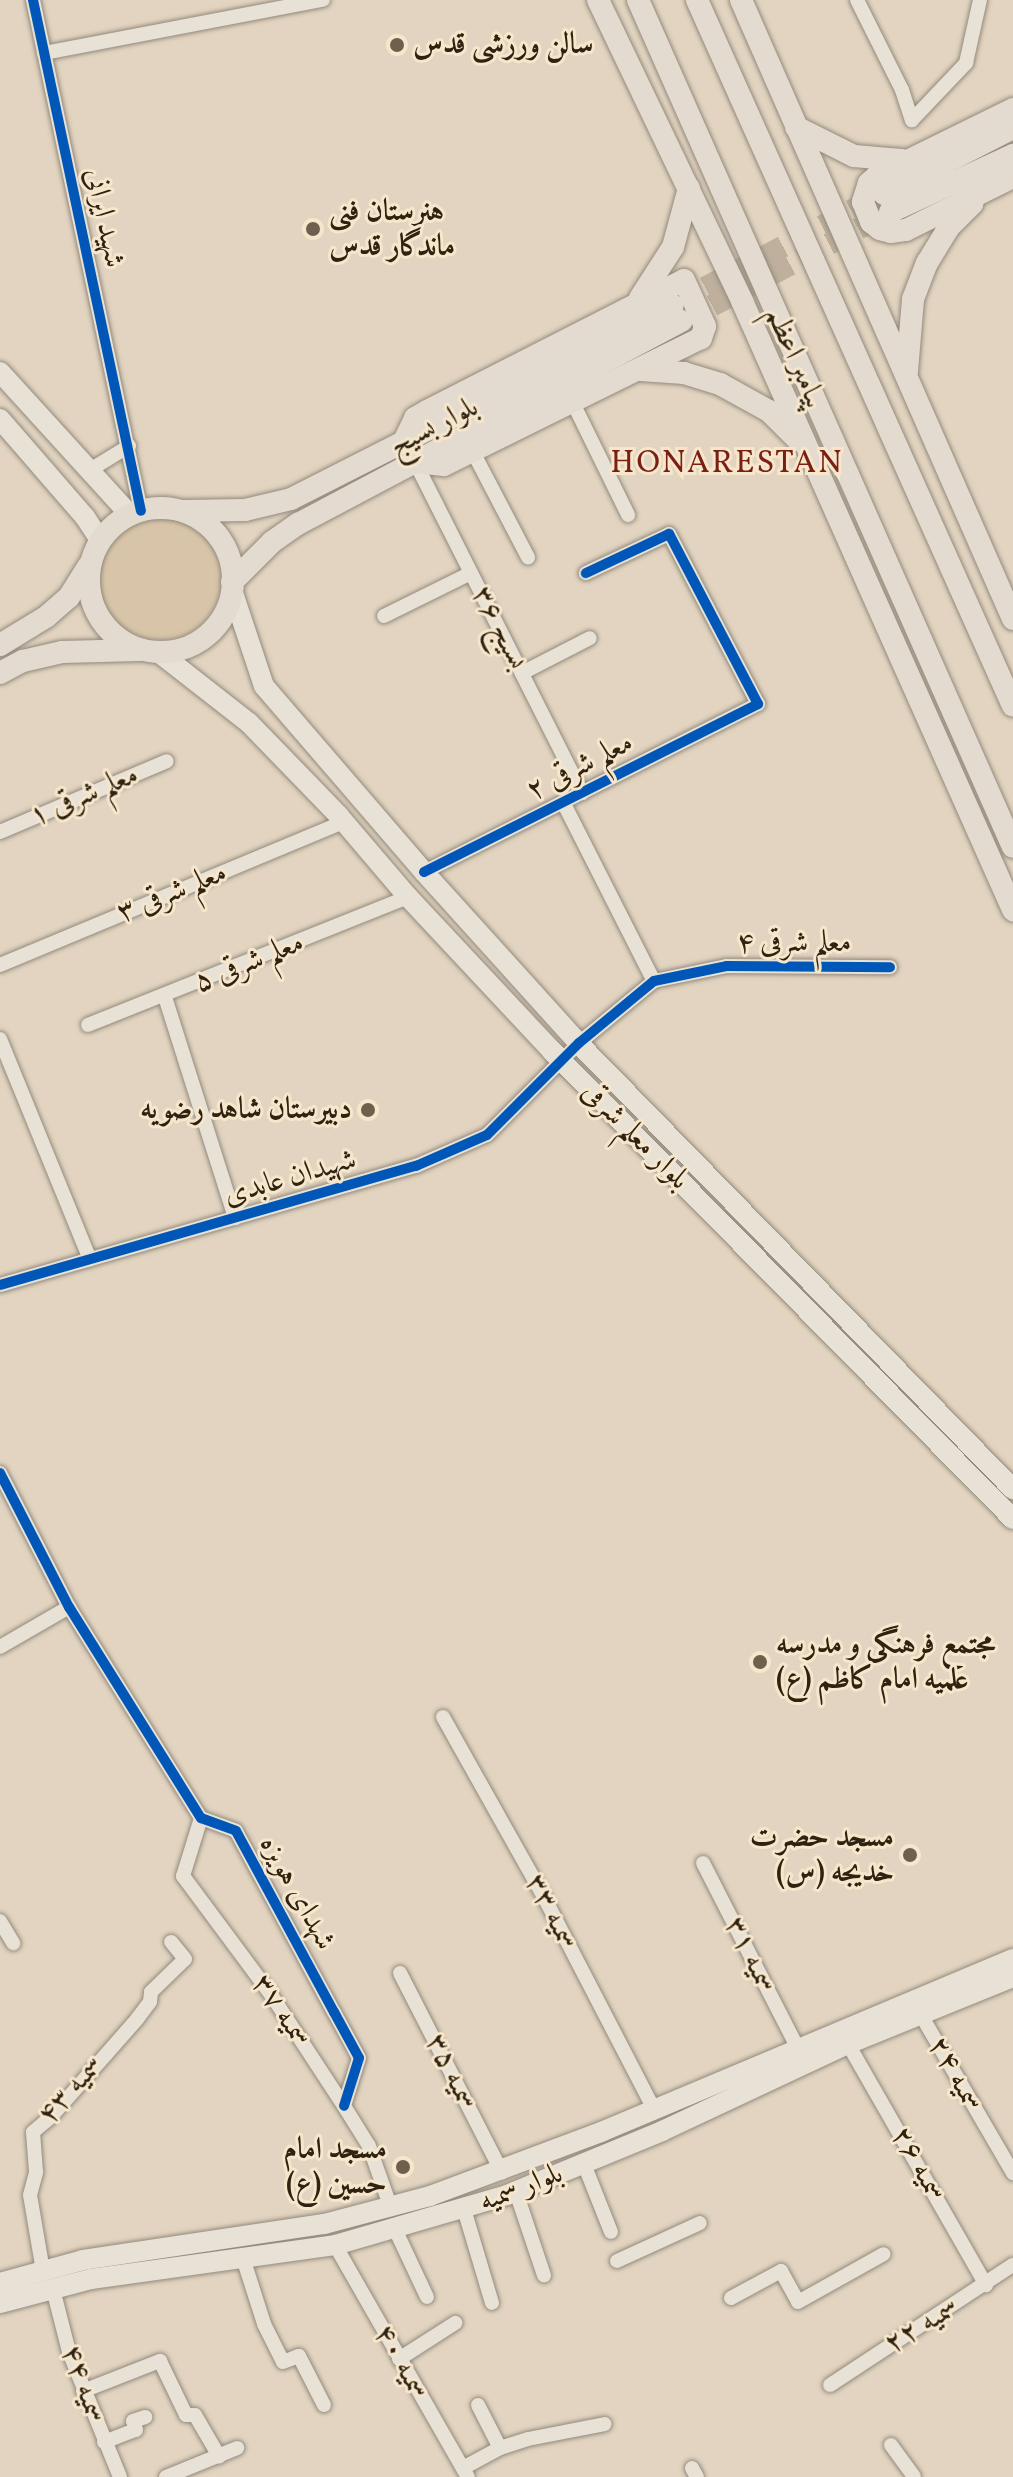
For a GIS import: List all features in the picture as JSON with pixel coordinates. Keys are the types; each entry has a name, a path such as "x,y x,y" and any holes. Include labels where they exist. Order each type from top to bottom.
{"main road":[{"path":"598,0 723,260 1013,910"},
{"name":"پیامبر اعظم","path":"638,0 1013,847"},
{"name":"پیامبر اعظم","path":"697,0 1013,706"},
{"path":"741,0 1013,619"},
{"path":"1013,109 877,176 865,192 865,212 880,229 891,232 906,230 1013,177"},
{"path":"796,127 854,156 907,160"},
{"path":"1013,128 887,203 1013,155"},
{"path":"636,303 673,247 689,188"},
{"path":"906,376 913,299 927,263 949,227 986,190"},
{"path":"723,260 746,248"},
{"path":"403,443 415,418 684,280 705,326 701,338 444,465 415,462"},
{"name":"بلوار بسیج","path":"184,511 245,510 291,499 677,313 415,462 298,524 272,542 232,586"},
{"path":"640,370 684,373 734,390 769,411 809,451"},
{"path":"0,372 90,470 136,513"},
{"path":"0,419 85,517 100,540"},
{"path":"0,645 46,617 69,597 100,540 116,523 136,513 160,508 184,511 206,524 222,542 232,565 232,586 225,612 211,631 192,645 151,651 62,652 23,661 0,673"},
{"path":"90,561 88,585 93,607 114,634 151,651"},
{"name":"بلوار معلم شرقی","path":"232,586 264,686 424,872 579,1043 1013,1489"},
{"name":"بلوار معلم شرقی","path":"151,651 249,723 344,822 408,897 562,1061 1013,1519"},
{"name":"بلوار سمیه","path":"0,2303 83,2260 324,2224 391,2208 502,2172 1013,1959"},
{"name":"بلوار سمیه","path":"0,2283 91,2279 335,2245 464,2209 584,2164 848,2044 1013,1977"}],"street":[{"name":"شهید ایرانی","path":"33,0 129,446 136,513"},
{"path":"44,53 323,0"},
{"path":"857,0 902,90 912,120 966,63 980,0"},
{"path":"573,403 628,515"},
{"path":"90,470 129,446"},
{"path":"473,452 528,557"},
{"name":"بسیج ۳۶","path":"415,462 582,793"},
{"name":"معلم شرقی ۲","path":"424,872 758,704 669,534 586,573"},
{"path":"384,616 471,573"},
{"path":"522,673 590,638"},
{"name":"معلم شرقی ۱","path":"0,832 167,761"},
{"path":"563,802 654,981"},
{"name":"معلم شرقی ۳","path":"0,965 344,822"},
{"name":"معلم شرقی ۵","path":"88,1025 165,997 408,897"},
{"name":"معلم شرقی ۴","path":"579,1043 654,981 727,966 890,967"},
{"path":"165,997 235,1218"},
{"path":"0,1039 6,1074 90,1259"},
{"name":"شهیدان عابدی","path":"0,1285 416,1166 487,1135 579,1043"},
{"path":"0,1473 69,1607 201,1818"},
{"path":"0,1647 69,1607"},
{"name":"سمیه ۳۳","path":"443,1717 544,1897 654,2109"},
{"name":"سمیه ۳۷","path":"201,1818 183,1876 270,1993 344,2106 369,2146 391,2208"},
{"name":"شهدای هویزه","path":"201,1818 236,1831 359,2058 344,2106"},
{"name":"سمیه ۳۱","path":"703,1863 797,2047"},
{"path":"0,1921 13,1943"},
{"name":"سمیه ۴۳","path":"48,2280 30,2195 36,2172 33,2132 51,2117 137,2019 150,2002 151,1992 185,1959 171,1942"},
{"name":"سمیه ۳۵","path":"400,1973 502,2172"},
{"name":"سمیه ۲۴","path":"921,2015 1013,2173"},
{"name":"سمیه ۲۶","path":"848,2044 986,2285"},
{"path":"584,2164 611,2232"},
{"path":"516,2192 544,2275"},
{"path":"464,2209 492,2303"},
{"path":"617,2261 700,2223"},
{"path":"395,2229 427,2297"},
{"name":"سمیه ۴۰","path":"335,2245 466,2473"},
{"path":"731,2298 781,2271 798,2302 884,2254"},
{"path":"243,2258 264,2324 283,2362 299,2356 324,2405"},
{"name":"سمیه ۲۲","path":"830,2385 1013,2265"},
{"name":"سمیه ۴۴","path":"48,2280 83,2391 120,2477"},
{"path":"399,2359 455,2323"},
{"path":"83,2391 160,2361 186,2415 195,2415 219,2456"},
{"path":"478,2405 500,2448"},
{"path":"104,2442 136,2430 133,2421 145,2417"},
{"path":"466,2473 500,2448 605,2424"},
{"path":"891,2445 914,2477"},
{"path":"166,2477 237,2448"}],"shaded area":[{"path":"160,518 183,523 203,536 216,556 221,579 216,602 203,622 183,635 160,640 137,635 117,622 104,602 99,579 104,556 117,536 137,523"}],"tunnel":[{"path":"676,303 879,196"},
{"path":"683,321 886,214"}],"cycle path":[{"path":"33,0 141,511"},
{"path":"424,872 758,704 669,534 586,573"},
{"path":"0,1285 416,1166 487,1135 579,1043 654,981 727,966 890,967"},
{"path":"0,1473 69,1607 201,1818 236,1831 359,2058 344,2106"}],"place":[{"name":"سالن ورزشی قدس","path":"397,45"},
{"name":"هنرستان فنی ماندگار قدس","path":"313,229"},
{"name":"دبیرستان شاهد رضویه","path":"368,1110"},
{"name":"مجتمع فرهنگی و مدرسه علمیه امام کاظم (ع)","path":"760,1662"},
{"name":"مسجد حضرت خدیجه (س)","path":"910,1855"},
{"name":"مسجد امام حسین (ع)","path":"403,2167"}],"district":[{"name":"HONARESTAN","path":"727,464"}]}
